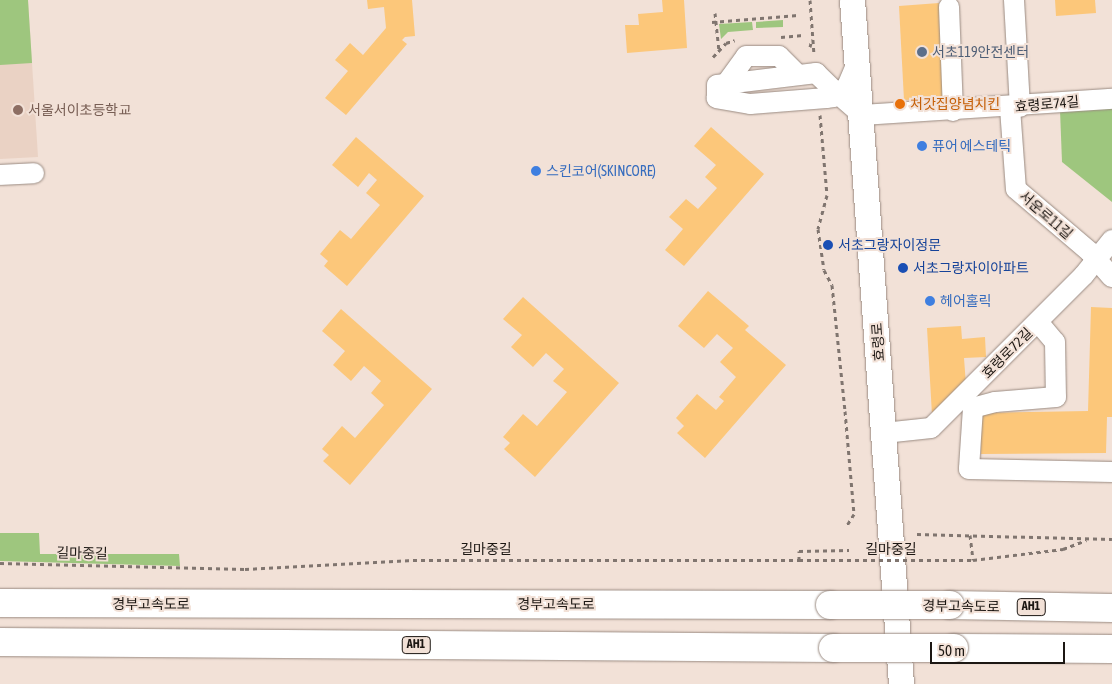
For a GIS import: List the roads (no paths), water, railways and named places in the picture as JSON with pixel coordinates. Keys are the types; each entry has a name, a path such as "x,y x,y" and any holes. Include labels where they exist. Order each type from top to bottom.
{"highway":[{"name":"경부고속도로","path":"0,603 830,605 1112,608"},
{"name":"AH1","path":"0,642 1112,649"}],"main road":[{"name":"효령로","path":"852,0 862,115 901,684"}],"street":[{"name":"서운로11길","path":"1014,0 1016,189 1096,260 1112,277"},
{"path":"949,7 953,111"},
{"path":"857,62 852,78 838,94 826,98 743,104 717,98 717,85 726,84 746,56 779,56 798,75 816,74 838,94 862,115"},
{"name":"효령로74길","path":"862,115 953,111 1112,99"},
{"path":"0,175 34,173"},
{"name":"효령로72길","path":"884,433 930,428 1038,322 1096,260 1112,240"},
{"path":"1038,322 1055,342 1056,397 995,402 973,408 969,470 1112,472"}],"place":[{"name":"서초119안전센터","path":"922,52"},
{"name":"처갓집양념치킨","path":"900,104"},
{"name":"서울서이초등학교","path":"18,110"},
{"name":"퓨어 에스테틱","path":"922,146"},
{"name":"스킨코어(SKINCORE)","path":"536,171"},
{"name":"서초그랑자이정문","path":"828,245"},
{"name":"서초그랑자이아파트","path":"903,268"},
{"name":"헤어홀릭","path":"930,301"}]}
